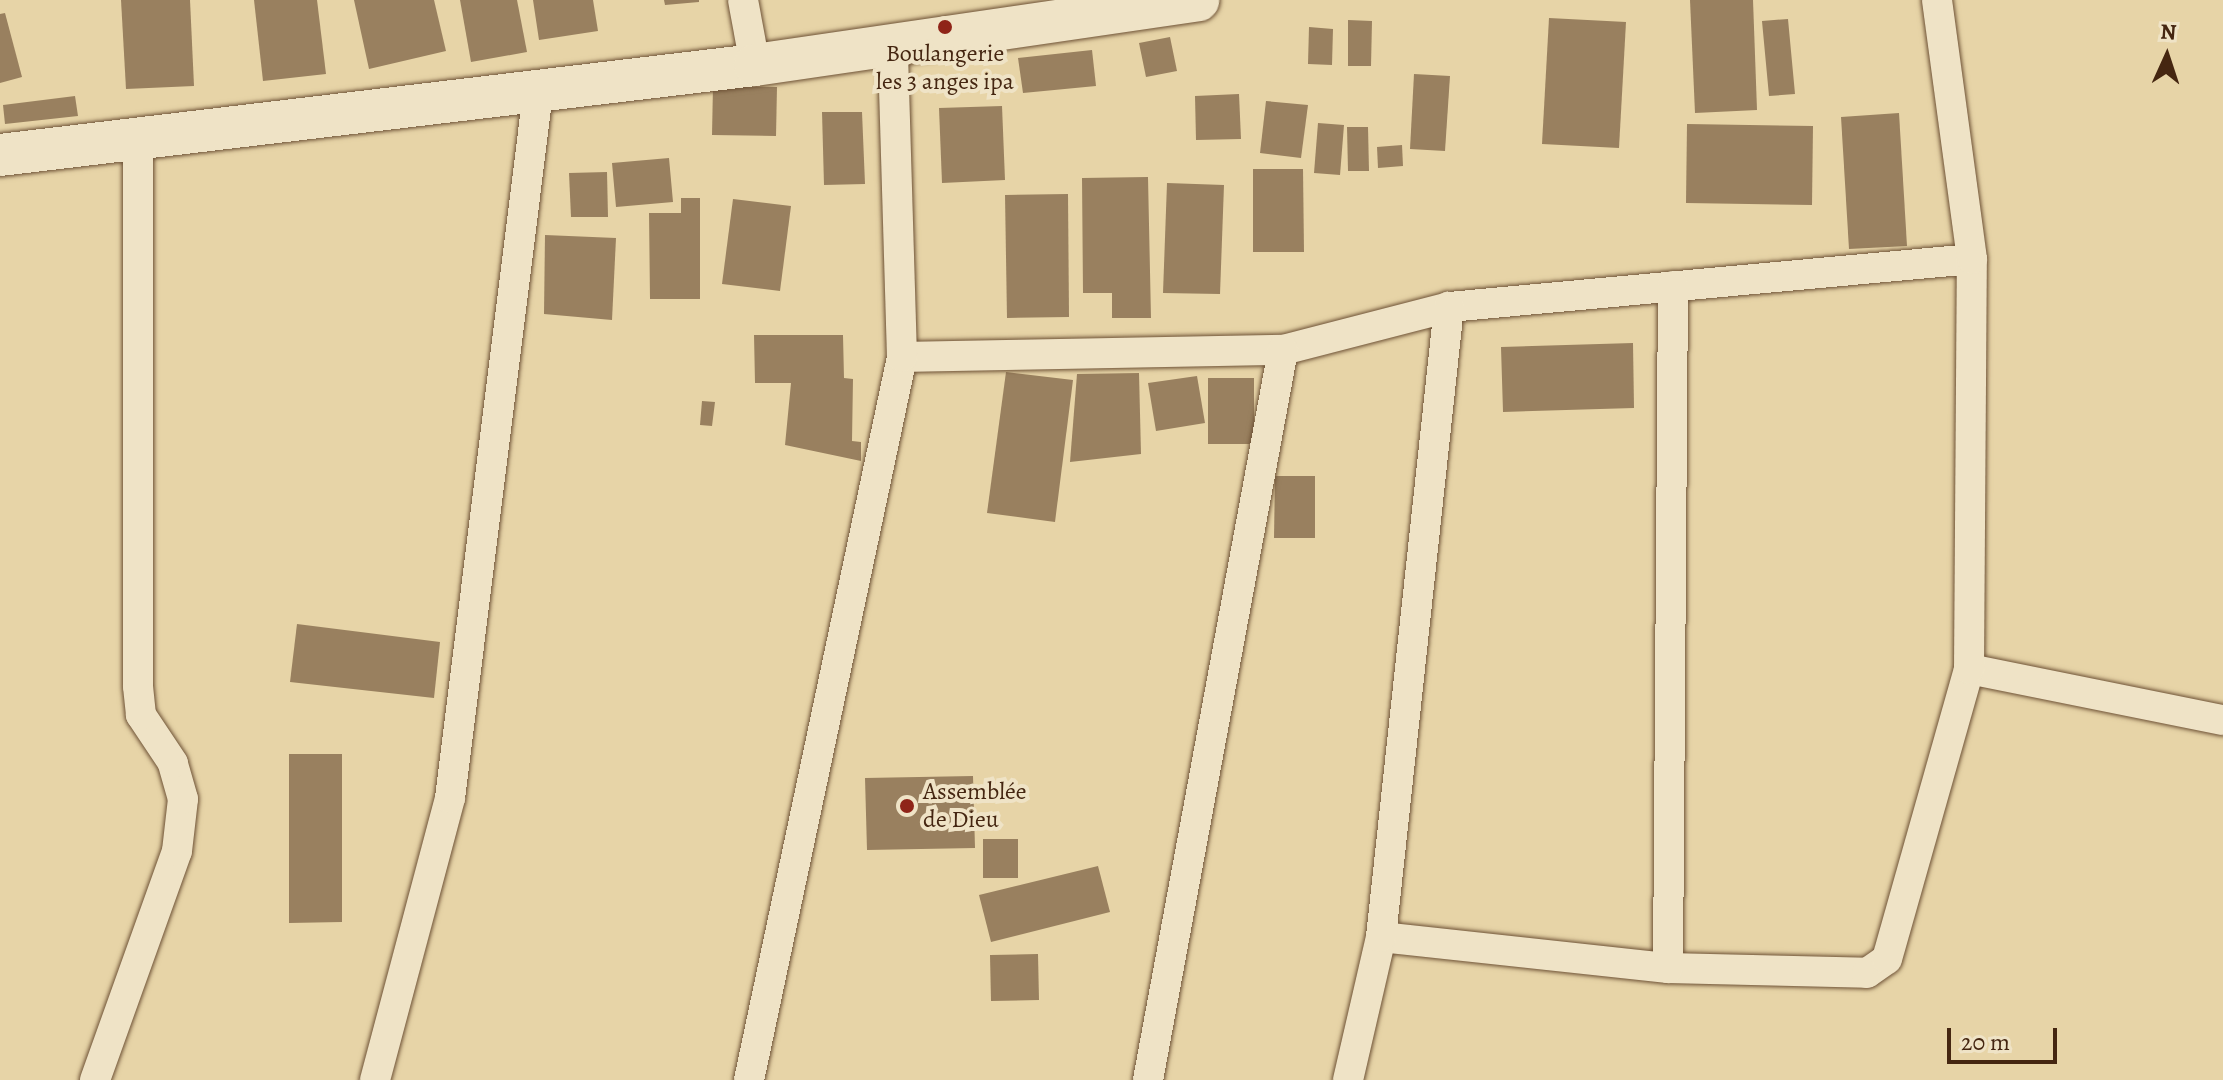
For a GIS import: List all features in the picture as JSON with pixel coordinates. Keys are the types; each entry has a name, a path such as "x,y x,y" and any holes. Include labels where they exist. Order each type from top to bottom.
{"main road":[{"path":"0,155 755,65 1198,0"}],"street":[{"path":"743,0 755,65"},
{"path":"1381,937 1668,968 1878,968 1969,669 1972,259 1937,0"},
{"path":"749,1080 902,357 893,47"},
{"path":"375,1080 450,798 538,92"},
{"path":"95,1080 177,851 183,799 173,763 141,715 138,686 138,138"},
{"path":"902,357 1283,350 1449,307 1972,259"},
{"path":"1668,968 1673,286"},
{"path":"1348,1080 1381,937 1449,307"},
{"path":"1148,1080 1283,350"},
{"path":"1969,669 2223,720"}],"building":[{"path":"121,0 190,0 194,86 126,89"},
{"path":"254,0 317,0 326,74 263,81"},
{"path":"354,0 434,0 446,51 369,69"},
{"path":"460,0 517,0 527,52 471,62"},
{"path":"533,0 593,0 598,31 539,40"},
{"path":"664,0 699,0 699,2 665,5"},
{"path":"1690,0 1753,0 1757,110 1695,113"},
{"path":"5,13 22,77 0,83 0,14"},
{"path":"1549,18 1626,22 1619,148 1542,144"},
{"path":"1788,19 1795,94 1769,96 1762,21"},
{"path":"1348,20 1372,21 1371,66 1348,66"},
{"path":"1309,27 1333,29 1332,65 1308,64"},
{"path":"1170,37 1177,71 1146,77 1139,43"},
{"path":"1092,50 1096,86 1023,93 1018,58"},
{"path":"1414,74 1450,76 1445,151 1410,149"},
{"path":"713,86 777,87 776,136 712,135"},
{"path":"1239,94 1241,139 1196,140 1195,96"},
{"path":"75,96 78,116 5,124 3,105"},
{"path":"1266,101 1308,105 1301,158 1260,153"},
{"path":"1002,106 1005,180 942,183 939,108"},
{"path":"822,112 862,112 865,184 824,185"},
{"path":"1899,113 1907,246 1849,249 1841,117"},
{"path":"1318,123 1344,125 1340,175 1314,173"},
{"path":"1687,124 1813,126 1812,205 1686,203"},
{"path":"1347,127 1368,127 1369,171 1348,171"},
{"path":"1402,145 1403,166 1378,168 1377,147"},
{"path":"669,158 673,202 616,207 612,163"},
{"path":"1253,169 1303,169 1304,252 1253,252"},
{"path":"607,172 608,217 571,217 569,173"},
{"path":"1148,177 1151,318 1112,318 1112,293 1083,293 1082,178"},
{"path":"1167,183 1224,185 1220,294 1163,293"},
{"path":"1068,194 1069,317 1007,318 1005,195"},
{"path":"681,198 700,198 700,299 650,299 649,213 681,213"},
{"path":"733,199 791,206 780,291 722,284"},
{"path":"545,235 616,238 612,320 544,314"},
{"path":"754,335 843,335 844,378 853,379 852,441 861,442 861,461 785,445 791,383 755,383"},
{"path":"1633,343 1634,408 1503,412 1501,347"},
{"path":"1006,372 1073,380 1055,522 987,513"},
{"path":"1139,373 1141,454 1070,462 1077,374"},
{"path":"1197,376 1205,423 1156,431 1148,383"},
{"path":"1208,378 1254,378 1254,444 1208,444"},
{"path":"702,401 715,402 712,426 700,425"},
{"path":"1275,476 1315,476 1315,538 1274,538"},
{"path":"297,624 440,642 434,698 290,682"},
{"path":"289,754 342,754 342,922 289,923"},
{"path":"973,776 975,848 867,850 865,778"},
{"path":"983,839 1018,839 1018,878 983,878"},
{"path":"1098,866 1110,912 991,942 979,895"},
{"path":"1038,954 1039,1000 991,1001 990,955"}],"place":[{"name":"Boulangerie les 3 anges ipa","path":"945,27"},
{"name":"Assemblée de Dieu","path":"907,806"}]}
